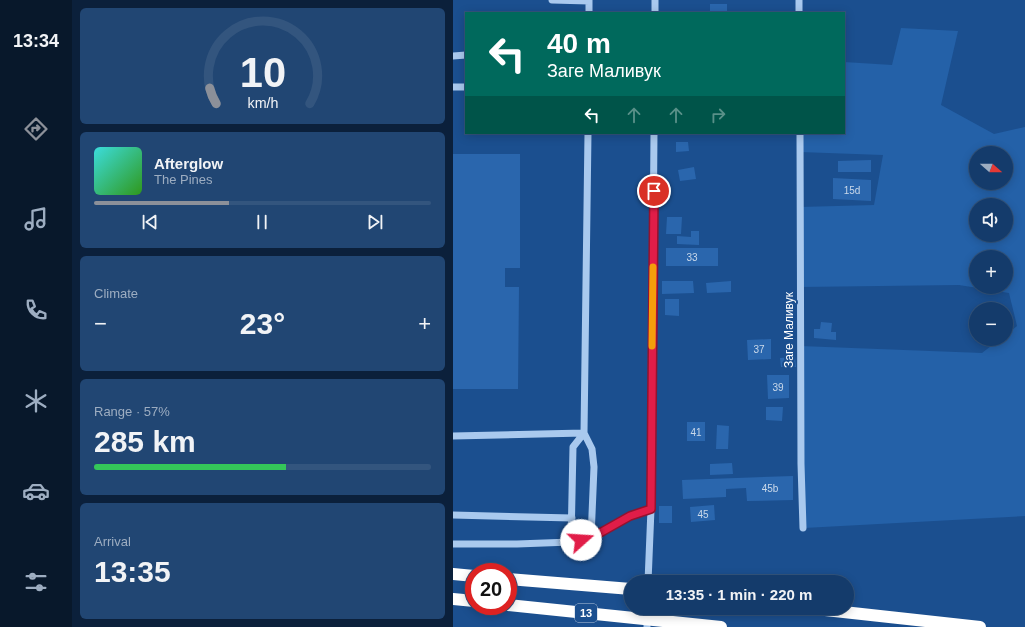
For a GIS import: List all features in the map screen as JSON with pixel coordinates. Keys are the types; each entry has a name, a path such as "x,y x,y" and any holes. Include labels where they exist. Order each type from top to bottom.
{"highway":[{"path":"453,574 465,575"},
{"name":"13","path":"517,580 624,588"},
{"path":"453,599 465,600"},
{"name":"13","path":"517,605 721,627"},
{"path":"854,613 980,627"}],"street":[{"path":"552,0 589,1 589,12"},
{"path":"655,0 655,12"},
{"path":"799,0 799,12"},
{"path":"453,56 465,55"},
{"path":"453,87 465,87"},
{"path":"588,134 585,433 592,449 594,467 591,538"},
{"path":"648,575 651,509 654,134"},
{"name":"Заге Маливук","path":"800,134 801,456 803,528"},
{"path":"453,436 585,433"},
{"path":"571,542 573,447 585,433"},
{"path":"453,544 571,542 591,538 630,516 651,509"},
{"path":"453,515 572,518"}],"shaded area":[{"path":"901,28 958,31 941,105 994,134 1025,127 1025,516 804,528 800,346 982,353 991,346 1013,346 1013,329 1017,326 1013,310 1013,302 1011,302 1009,294 1013,294 1013,250 969,250 969,287 959,285 800,287 800,207 874,205 883,155 800,152 800,134 845,134 845,62 892,65"}],"building":[{"path":"710,4 727,4 727,12 710,12"},
{"path":"676,142 688,142 689,151 676,152"},
{"path":"453,154 520,154 520,268 505,268 505,287 519,287 518,389 453,389"},
{"path":"871,160 871,172 838,172 838,161"},
{"path":"694,167 696,179 680,181 678,170"},
{"path":"833,178 871,180 871,201 833,199"},
{"path":"667,217 682,217 681,234 666,234"},
{"path":"691,231 699,231 699,245 677,244 677,236 691,237"},
{"path":"666,248 718,248 718,266 666,266"},
{"path":"662,281 693,281 694,293 662,294"},
{"path":"731,281 731,292 707,293 706,283"},
{"path":"665,299 679,299 679,316 665,315"},
{"path":"821,322 832,323 831,332 836,332 836,340 814,338 814,329 820,329"},
{"path":"771,339 771,359 748,360 747,340"},
{"path":"795,357 796,367 781,367 780,358"},
{"path":"767,375 789,375 789,398 768,399"},
{"path":"766,407 783,407 782,421 766,420"},
{"path":"687,422 705,422 705,441 687,441"},
{"path":"717,425 729,426 728,449 716,449"},
{"path":"732,463 733,474 710,475 710,464"},
{"path":"793,476 793,500 747,501 746,488 726,489 726,497 683,499 682,480"},
{"path":"714,505 715,520 691,522 690,507"},
{"path":"659,506 672,506 672,523 659,523"}],"slow traffic":[{"path":"652,346 653,267"}],"route":[{"path":"581,540 591,538 630,516 651,509 654,191"}]}
